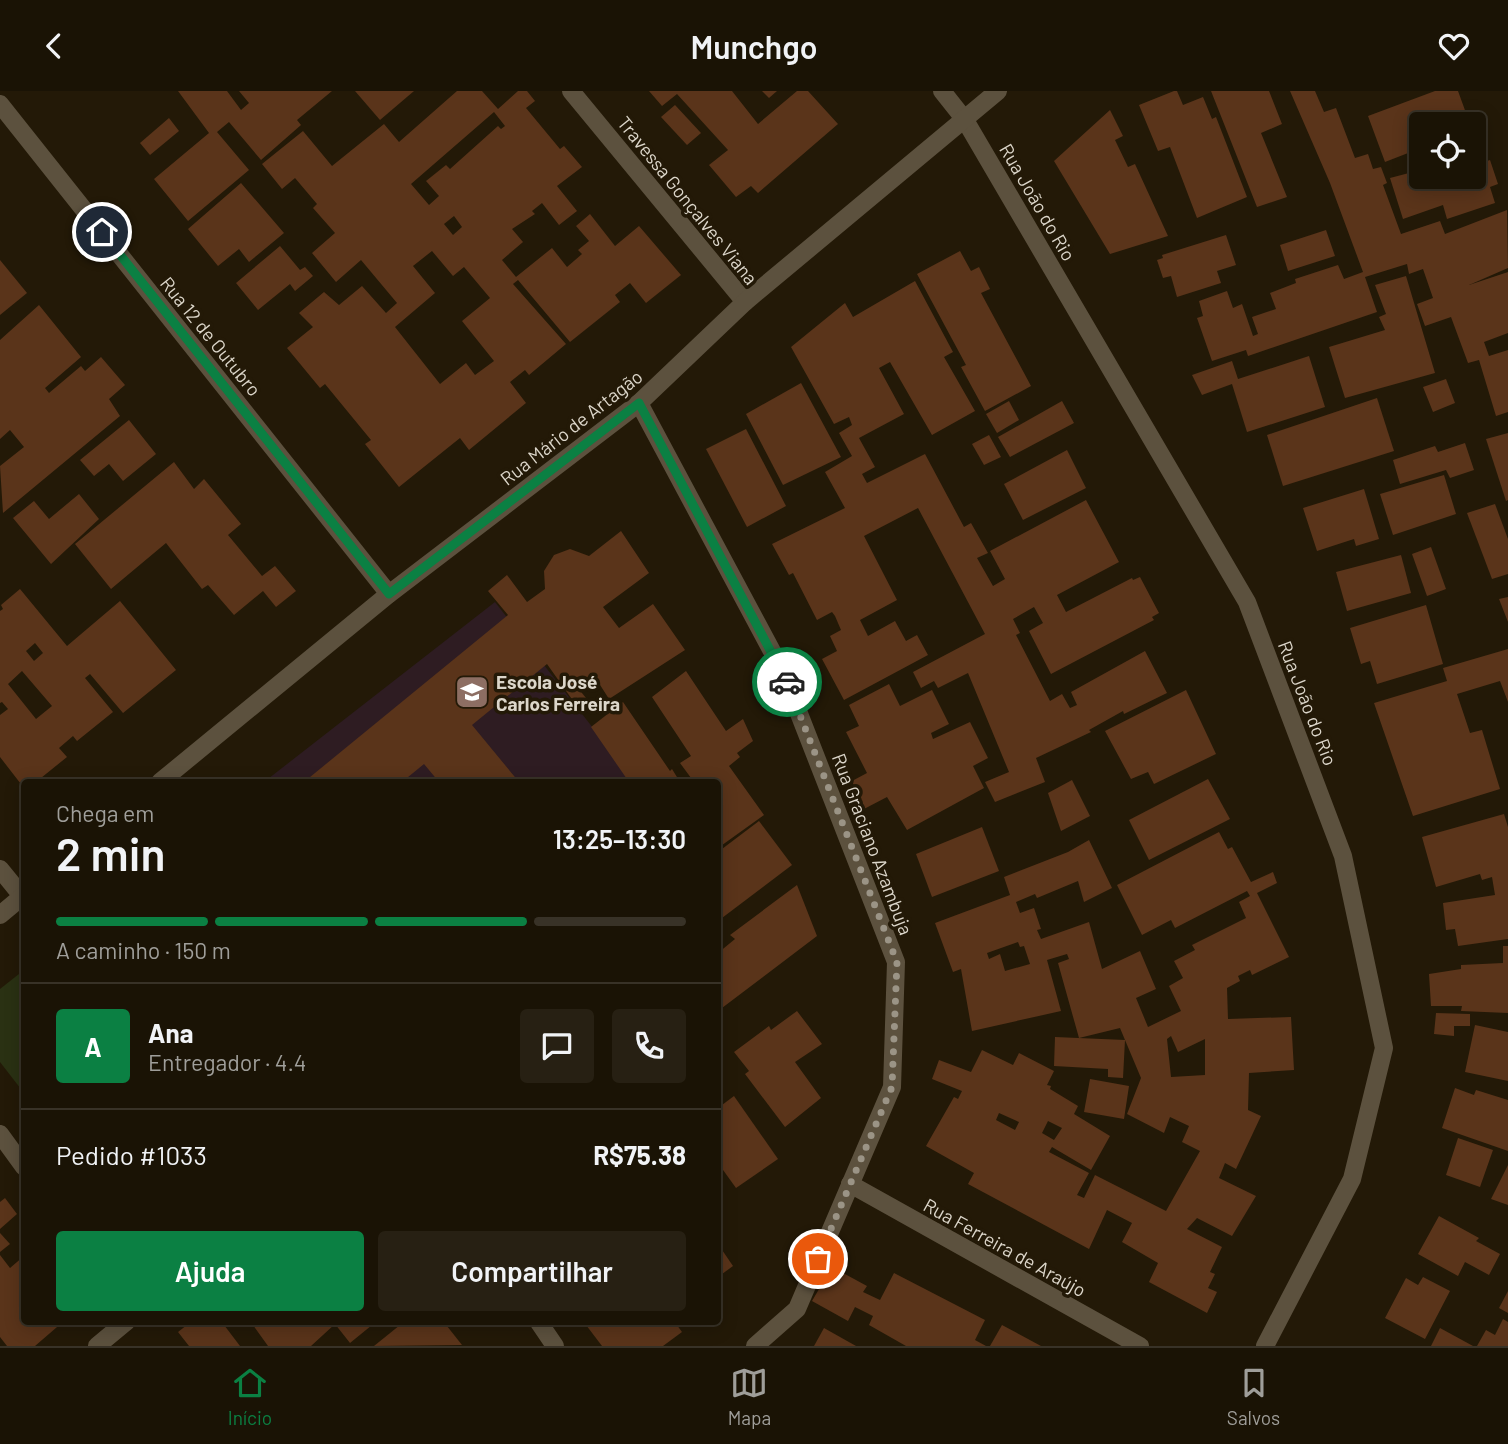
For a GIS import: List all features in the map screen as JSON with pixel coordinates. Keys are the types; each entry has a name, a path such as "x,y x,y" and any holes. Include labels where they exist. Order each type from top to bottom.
{"street":[{"name":"Travessa Gonçalves Viana","path":"571,91 745,302"},
{"name":"Rua João do Rio","path":"942,91 965,120 1247,602 1343,856 1384,1048 1352,1179 1265,1346"},
{"name":"Rua Mário de Artagão","path":"164,779 389,594 639,403 745,302 998,91"},
{"name":"Rua 12 de Outubro","path":"0,104 389,594"},
{"name":"Rua Graciano Azambuja","path":"639,403 782,670 897,962 892,1087 797,1309 755,1346"},
{"path":"0,869 21,894"},
{"path":"0,915 21,898"},
{"path":"0,1134 21,1163"},
{"name":"Rua Ferreira de Araújo","path":"850,1184 1140,1346"},
{"path":"97,1346 122,1325"},
{"path":"541,1325 555,1346"}],"shaded area":[{"name":"Escola José Carlos Ferreira","path":"495,602 633,779 268,779"}],"green space":[{"path":"21,972 21,1089 0,1062 0,989"}],"building":[{"path":"178,91 227,91 241,110 249,103 239,91 332,91 297,120 301,125 261,160 229,122 217,132 249,170 188,221 154,179 209,133"},
{"path":"355,91 414,91 380,120"},
{"path":"457,91 482,91 498,109 518,91 527,91 535,101 526,108 560,149 564,146 582,167 557,186 577,211 559,225 542,203 532,211 535,214 512,229 523,242 502,260 516,277 552,248 567,267 582,254 578,250 589,241 576,226 590,214 615,246 639,226 681,275 646,303 630,283 615,295 620,302 570,342 518,280 513,284 566,344 529,375 525,370 510,382 526,403 469,450 460,438 399,487 365,444 371,440 325,384 320,388 287,348 313,327 299,313 324,292 339,305 362,286 386,313 397,303 361,260 336,282 312,253 335,233 313,208 317,204 295,178 282,189 262,164 303,131 332,166 384,124 399,142","holes":["494,112 505,126 501,129 498,126 450,169 446,165 426,181 439,196 429,205 411,184","454,216 462,227 453,235 444,224","432,251 453,276 464,267 490,298 462,321 494,361 475,375 466,363 440,384 395,327 435,293 413,266"]},
{"path":"649,91 732,91 758,124 797,91 808,91 838,124 758,193 751,186 736,197 709,165 728,150 677,94 662,106"},
{"path":"762,91 777,91 769,98"},
{"path":"1177,91 1183,105 1203,97 1212,119 1216,117 1247,197 1197,218 1170,147 1158,151 1139,105"},
{"path":"1211,91 1269,91 1282,124 1261,133 1287,197 1257,207"},
{"path":"1290,91 1315,91 1324,112 1336,108 1355,158 1368,154 1373,169 1381,167 1387,183 1383,185 1401,234 1440,221 1445,234 1507,210 1508,268 1469,285 1508,272 1508,333 1484,342 1489,356 1508,350 1508,412 1496,416 1479,360 1468,363 1451,317 1425,326 1417,304 1433,298 1423,269 1409,274 1407,264 1365,277 1377,312 1248,356 1246,350 1212,361 1197,318 1203,316 1199,301 1227,291 1233,308 1242,304 1253,336 1258,334 1252,317 1276,309 1270,293 1296,283 1295,279 1338,265 1344,279 1363,272 1330,183"},
{"path":"1435,91 1458,91 1466,112 1409,112 1409,153 1385,162 1368,116"},
{"path":"675,105 701,133 687,145 661,117"},
{"path":"1110,110 1123,136 1115,140 1128,167 1135,164 1168,236 1110,254 1054,161"},
{"path":"169,118 179,131 150,155 140,143"},
{"path":"1490,160 1498,184 1490,187 1495,203 1447,219 1443,205 1403,219 1390,178 1409,173 1409,189 1486,189 1486,161"},
{"path":"241,183 284,233 249,262 239,249 218,266 188,229"},
{"path":"1326,230 1335,256 1288,271 1280,245"},
{"path":"1226,235 1236,265 1217,271 1221,283 1177,297 1171,276 1163,278 1157,260 1163,258 1162,255"},
{"path":"280,246 300,270 305,267 313,276 295,291 290,284 258,310 236,283"},
{"path":"960,251 971,271 979,267 990,289 981,293 1031,386 985,411 961,367 966,365 917,274"},
{"path":"0,260 27,293 0,315"},
{"path":"1406,276 1435,373 1345,398 1329,347 1385,330 1379,317 1386,314 1375,285"},
{"path":"915,281 953,352 944,357 975,411 932,435 890,362 879,368 904,414 859,438 875,467 862,474 867,483 925,454 964,527 971,523 988,553 977,558 993,586 1005,579 990,551 1086,500 1119,562 1057,595 1066,612 1132,578 1133,580 1140,577 1159,613 1152,617 1154,620 1051,674 1029,631 1043,623 1034,607 1013,619 1020,633 1016,635 1050,701 1062,694 1070,708 1077,705 1071,692 1145,651 1167,693 1124,714 1123,711 1089,730 1091,732 1036,758 1045,782 995,802 985,782 1009,772 968,673 938,688 934,681 921,688 913,672 985,634 918,508 864,536 897,600 860,620 868,636 895,621 906,641 917,635 928,655 844,700 822,659 837,651 830,636 841,630 835,616 832,612 817,620 793,573 789,575 772,544 845,508 825,472 852,456 839,433 852,425 849,417 834,424 791,347 845,303 853,317"},
{"path":"39,305 81,357 45,388 49,393 81,366 85,371 101,357 125,385 109,399 120,416 3,513 0,466 24,447 10,430 0,439 0,340"},
{"path":"1309,356 1325,407 1247,432 1232,384 1202,395 1192,375 1232,361 1238,379"},
{"path":"1446,379 1455,403 1433,412 1423,387"},
{"path":"801,383 841,457 783,485 746,414"},
{"path":"1377,398 1394,451 1283,486 1267,435"},
{"path":"1009,401 1019,420 997,433 986,414"},
{"path":"1062,401 1074,423 1010,457 998,437"},
{"path":"129,420 156,454 123,481 109,464 94,476 80,460"},
{"path":"746,429 786,506 747,527 706,449"},
{"path":"1508,433 1508,500 1506,501 1486,439"},
{"path":"989,435 1001,457 984,465 972,444"},
{"path":"1465,443 1474,470 1450,478 1446,470 1400,484 1393,460 1435,446 1438,452"},
{"path":"1067,450 1086,488 1023,520 1004,484"},
{"path":"174,462 194,489 204,479 241,524 228,535 262,576 275,566 296,591 276,607 263,591 234,615 208,585 202,589 166,543 111,589 75,544"},
{"path":"1444,475 1456,514 1393,535 1380,494"},
{"path":"1364,489 1379,539 1356,546 1354,539 1317,551 1303,508"},
{"path":"79,494 99,519 51,564 13,518 34,501 49,519"},
{"path":"1495,504 1508,539 1508,574 1492,579 1467,513"},
{"path":"621,531 649,573 603,607 619,628 653,604 685,650 609,699 595,677 578,688 586,698 576,705 547,664 472,725 517,779 436,779 424,764 406,779 308,779 508,615 488,591 507,575 527,602 545,589 544,571 554,555 570,549 589,556"},
{"path":"1431,547 1446,589 1427,596 1412,554"},
{"path":"1401,555 1411,593 1347,611 1336,572"},
{"path":"20,589 67,646 120,601 176,670 123,713 90,674 85,678 113,712 77,741 73,736 59,748 67,757 40,779 21,779 21,784 0,757 0,715 8,709 0,703 0,611 3,609 1,605","holes":["35,643 43,653 34,661 26,651","22,671 52,706 36,719 8,684"]},
{"path":"1508,597 1508,622 1499,599"},
{"path":"1426,605 1443,664 1377,684 1370,661 1361,664 1350,628"},
{"path":"1508,649 1508,702 1500,681 1457,694 1470,733 1482,730 1500,789 1413,816 1374,703 1447,681 1443,668"},
{"path":"686,671 726,731 743,719 753,741 737,753 740,757 729,766 764,815 721,846 721,779 692,779 680,763 691,756 652,697"},
{"path":"889,684 900,706 932,690 949,724 931,733 933,739 970,722 988,758 973,766 984,788 907,830 887,797 864,809 852,781 867,773 846,732 859,726 849,705"},
{"path":"1186,690 1216,754 1154,784 1148,772 1131,779 1105,731"},
{"path":"623,702 678,779 627,779 591,727"},
{"path":"1208,779 1230,819 1149,860 1129,820"},
{"path":"1072,780 1090,816 1061,831 1048,793"},
{"path":"1504,814 1508,827 1508,939 1458,946 1455,929 1446,930 1443,903 1495,895 1492,877 1482,880 1480,874 1436,887 1422,837"},
{"path":"759,821 792,865 721,919 721,850"},
{"path":"982,827 999,871 932,897 916,854"},
{"path":"1219,832 1228,849 1232,847 1251,882 1273,872 1277,883 1257,893 1289,957 1252,975 1250,970 1238,976 1240,981 1227,988 1228,1019 1291,1017 1294,1070 1249,1073 1248,1110 1261,1116 1236,1169 1225,1163 1219,1178 1256,1196 1232,1236 1197,1218 1187,1229 1222,1247 1210,1272 1215,1274 1208,1288 1217,1292 1207,1313 1149,1282 1158,1263 1122,1242 1132,1223 1107,1210 1089,1249 968,1184 974,1173 926,1146 954,1097 958,1099 962,1091 932,1079 939,1060 971,1072 982,1050 1013,1065 1019,1053 1054,1071 1047,1085 1051,1086 1050,1089 1078,1106 1074,1114 1110,1136 1091,1170 1052,1147 1049,1152 1089,1173 1077,1195 1084,1198 1095,1175 1166,1211 1200,1151 1182,1142 1189,1126 1170,1117 1164,1133 1127,1114 1141,1078 1120,1028 1079,1038 1058,963 1069,959 1067,954 1047,960 1061,1011 972,1031 961,969 953,972 935,923 1010,895 1004,877 1068,852 1089,840 1112,888 1084,902 1078,881 1037,898 1035,894 1016,902 1020,913 1034,908 1041,929 1037,930 1041,939 1089,922 1102,969 1140,951 1156,989 1136,998 1148,1027 1181,1011 1169,986 1183,978 1174,961 1195,950 1192,945 1246,918 1239,902 1250,896 1247,891 1175,928 1171,920 1142,935 1117,885","holes":["1018,942 1020,947 1024,946 1030,964 1005,971 1000,954 989,959 987,953","1171,1036 1178,1052 1205,1039 1205,1075 1171,1077 1167,1039","999,1113 1019,1122 1015,1130 996,1120","1048,1121 1062,1128 1054,1140 1042,1133"]},
{"path":"797,885 817,936 721,1009 721,951 735,939 730,935"},
{"path":"1503,946 1508,946 1508,1013 1461,1011 1462,1006 1431,1006 1429,974 1461,969 1461,965 1503,963"},
{"path":"797,1011 822,1044 795,1062 821,1098 785,1127 745,1074 749,1071 734,1052 769,1026 771,1030"},
{"path":"1436,1013 1470,1014 1470,1026 1454,1026 1454,1036 1434,1034"},
{"path":"1475,1025 1508,1032 1508,1081 1465,1072"},
{"path":"1055,1037 1125,1040 1123,1078 1108,1077 1108,1069 1054,1066"},
{"path":"1090,1079 1129,1086 1124,1119 1084,1112"},
{"path":"1455,1088 1474,1095 1476,1090 1508,1100 1508,1151 1442,1128"},
{"path":"734,1096 778,1159 736,1188 721,1167 721,1106"},
{"path":"1458,1138 1493,1150 1480,1187 1446,1175"},
{"path":"1508,1165 1508,1205 1491,1199"},
{"path":"5,1198 17,1214 0,1229 0,1202"},
{"path":"1439,1216 1479,1238 1476,1241 1500,1254 1489,1275 1465,1262 1458,1276 1418,1254"},
{"path":"0,1233 10,1244 0,1252"},
{"path":"721,1248 733,1266 721,1275"},
{"path":"0,1255 10,1268 21,1259 21,1325 59,1325 35,1346 7,1346 0,1337"},
{"path":"832,1267 867,1286 863,1292 880,1300 894,1273 985,1320 975,1340 986,1346 906,1346 869,1325 873,1316 855,1307 848,1321 812,1301"},
{"path":"1423,1277 1450,1291 1425,1339 1385,1318 1406,1278 1418,1285"},
{"path":"1508,1291 1508,1313 1499,1308"},
{"path":"1503,1319 1508,1322 1508,1346 1477,1346 1486,1330 1495,1335"},
{"path":"187,1325 224,1325 240,1346 189,1346 178,1332"},
{"path":"253,1325 334,1325 311,1346 268,1346"},
{"path":"336,1325 372,1325 350,1343"},
{"path":"400,1325 446,1325 462,1345 374,1346"},
{"path":"586,1325 677,1325 682,1332 663,1346 602,1346"},
{"path":"1002,1325 1041,1346 990,1346"},
{"path":"824,1328 856,1346 814,1346"},
{"path":"1440,1328 1473,1346 1431,1346"}],"way so far":[{"path":"787,682 897,962 892,1087 818,1259"}],"place":[{"name":"Escola José Carlos Ferreira","path":"472,692"}],"route":[{"path":"102,232 389,594 639,403 787,682"}]}
